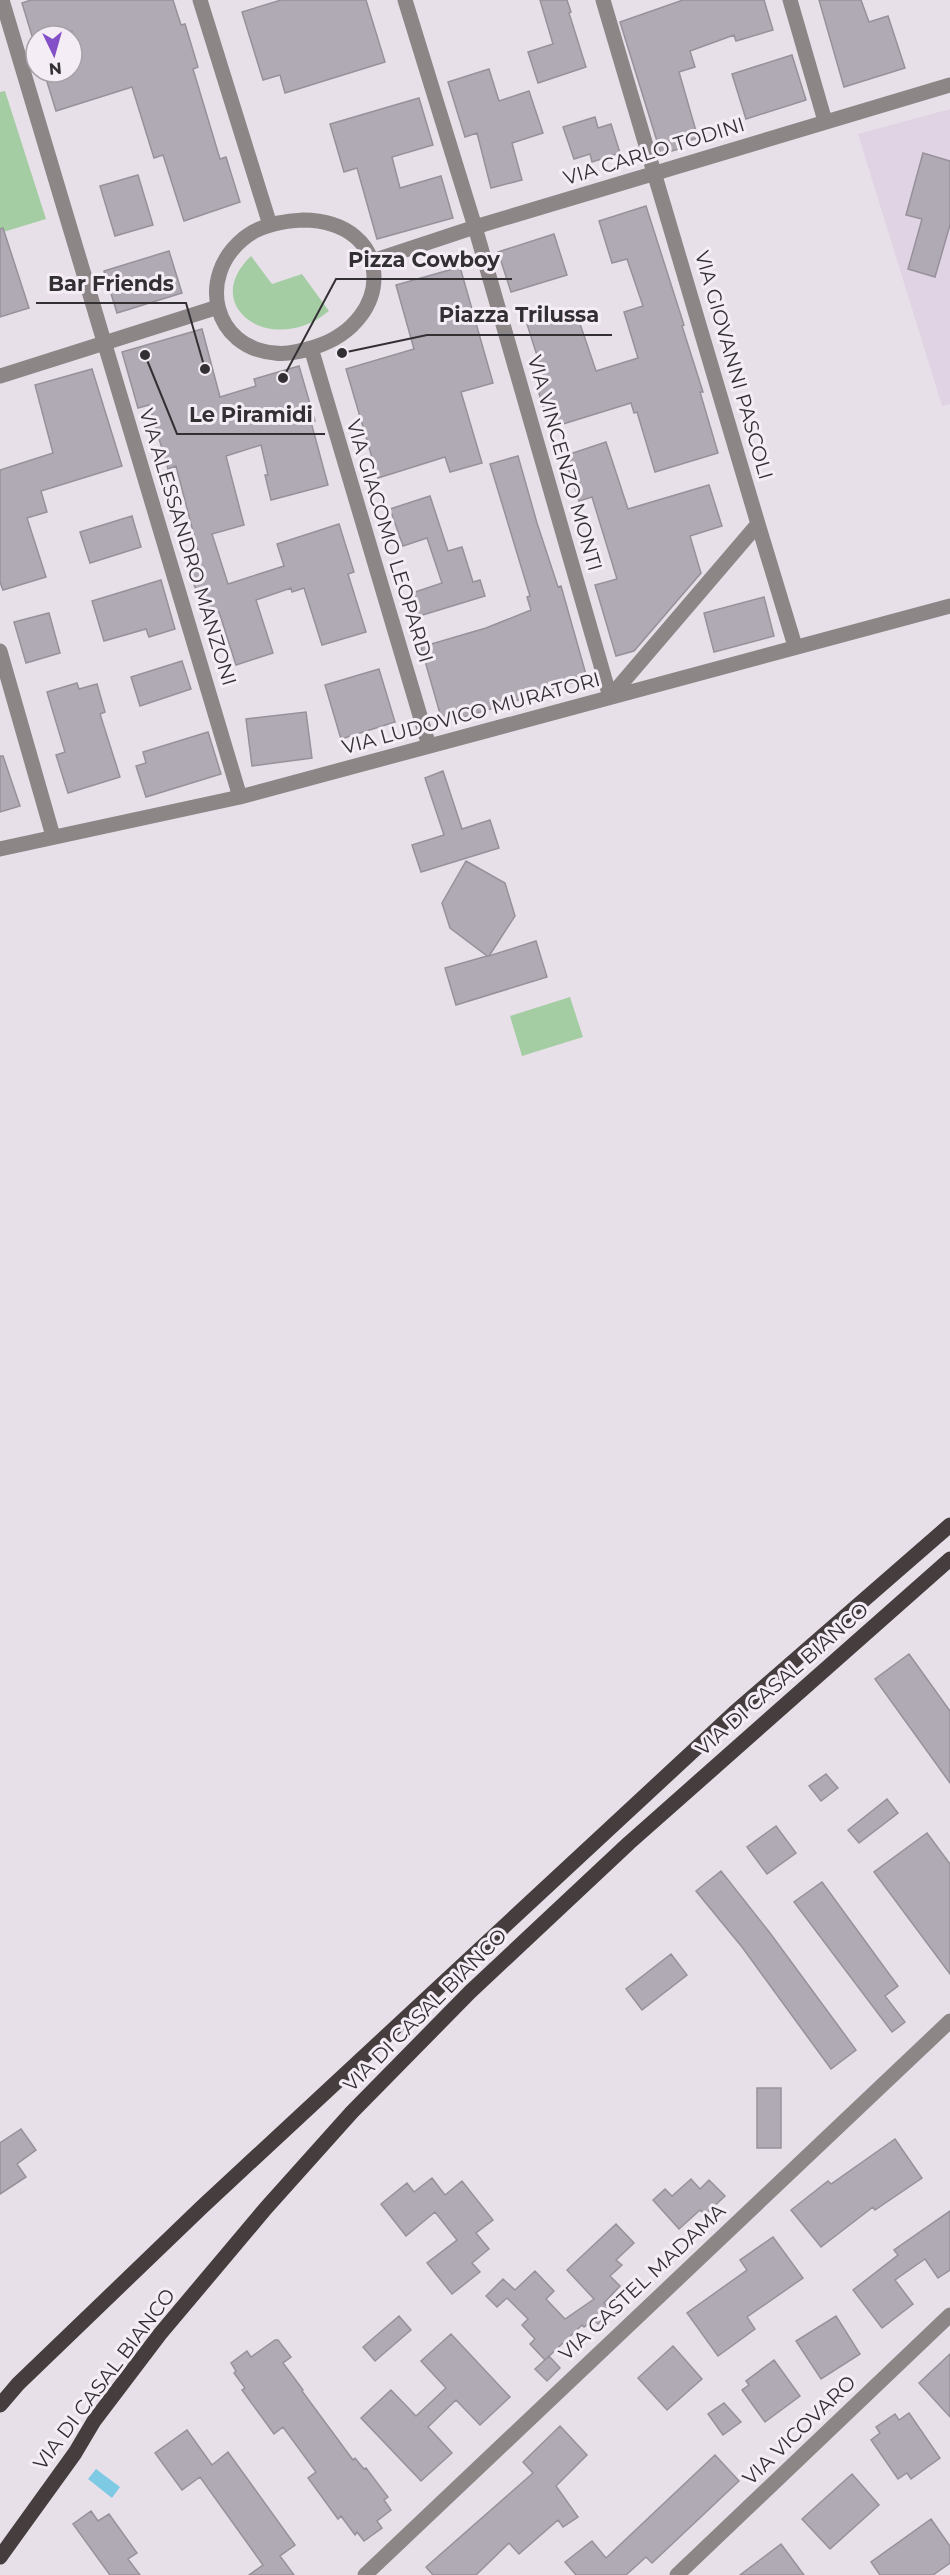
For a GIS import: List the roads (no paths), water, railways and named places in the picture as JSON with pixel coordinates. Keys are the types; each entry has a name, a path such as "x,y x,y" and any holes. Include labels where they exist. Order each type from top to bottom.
{"main road":[{"name":"VIA DI CASAL BIANCO","path":"0,2405 18,2384 202,2206 717,1729 950,1525"},
{"name":"VIA DI CASAL BIANCO","path":"0,2558 75,2453 94,2421 160,2334 266,2208 352,2112 470,1992 629,1843 950,1559"}],"street":[{"name":"VIA ALESSANDRO MANZONI","path":"2,0 240,797"},
{"path":"200,0 270,225"},
{"name":"VIA VINCENZO MONTI","path":"405,0 475,227 610,697"},
{"name":"VIA GIOVANNI PASCOLI","path":"603,0 795,646"},
{"path":"790,0 825,121"},
{"name":"VIA CARLO TODINI","path":"372,261 475,227 950,85"},
{"path":"303,220 333,224 357,238 372,261 372,289 362,316 343,334 311,348 278,354 243,344 230,332 218,307 217,285 225,260 242,239 270,225 303,220"},
{"path":"0,376 218,307"},
{"name":"VIA GIACOMO LEOPARDI","path":"311,348 429,746"},
{"path":"610,697 758,524"},
{"name":"VIA LUDOVICO MURATORI","path":"0,849 240,797 950,606"},
{"path":"0,651 53,836"},
{"name":"VIA CASTEL MADAMA","path":"365,2575 950,2021"},
{"name":"VIA VICOVARO","path":"676,2575 950,2315"}],"water":[{"path":"96,2469 120,2487 112,2498 88,2479"}],"place":[{"name":"Piazza Trilussa","path":"342,353"},
{"name":"Le Piramidi","path":"145,355"},
{"name":"Bar Friends","path":"205,369"},
{"name":"Pizza Cowboy","path":"283,378"}]}
